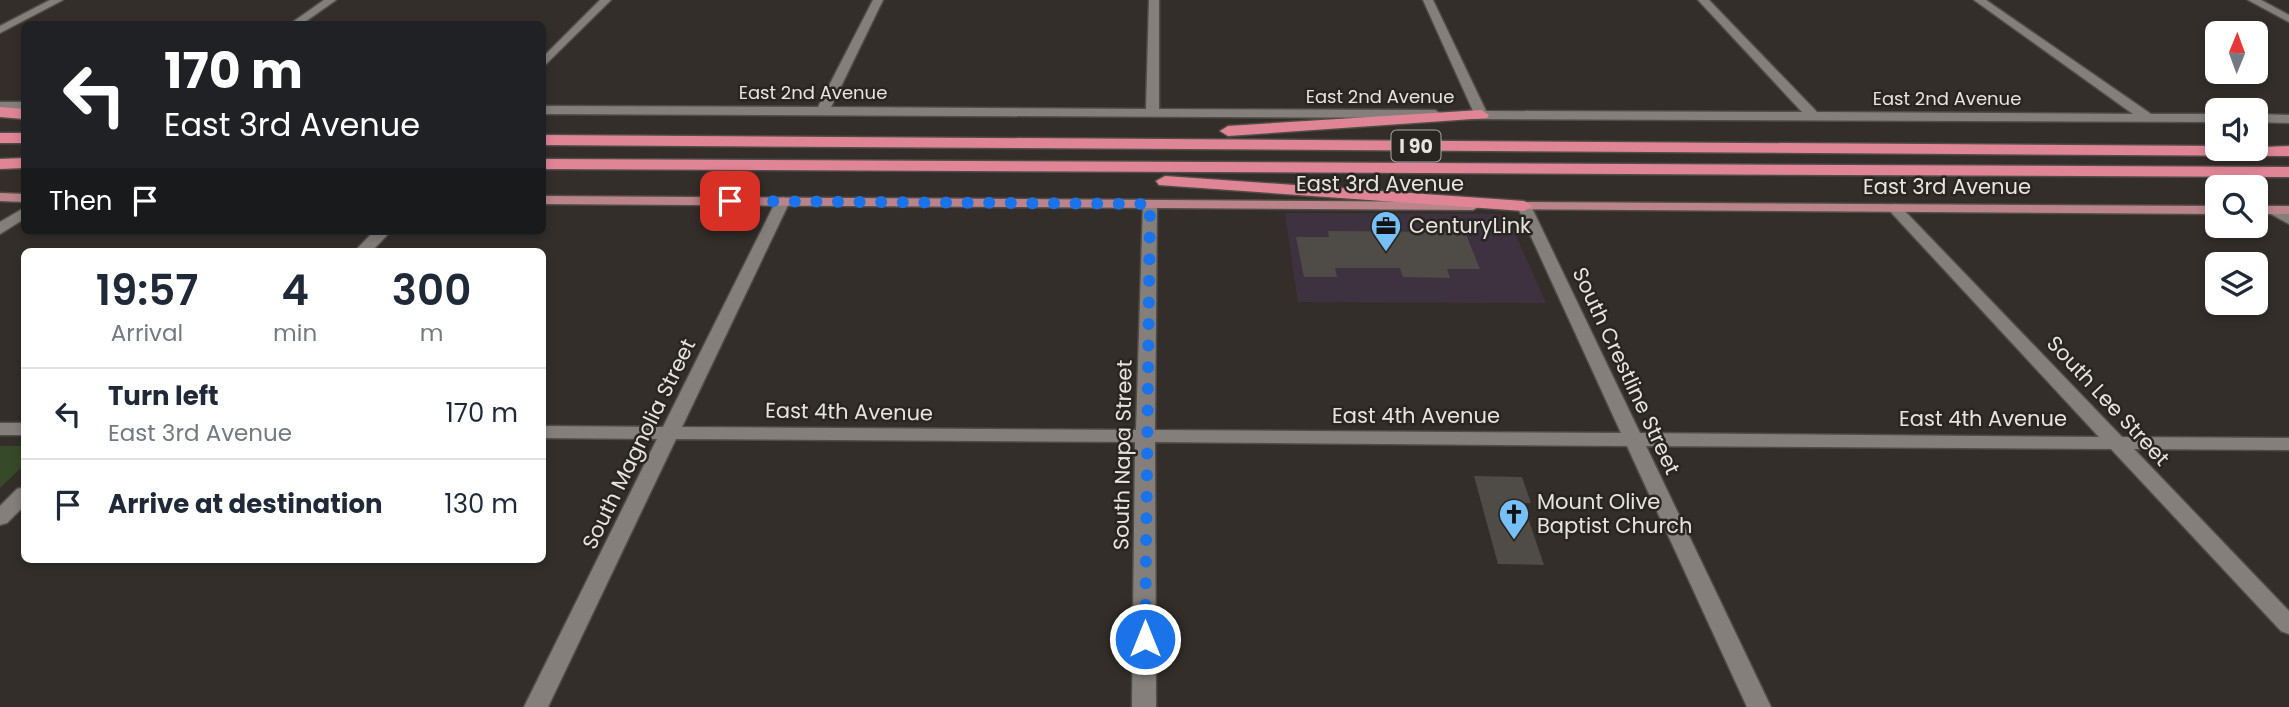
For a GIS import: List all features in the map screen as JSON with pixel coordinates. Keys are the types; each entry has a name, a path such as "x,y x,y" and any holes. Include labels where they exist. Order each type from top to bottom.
{"highway":[{"path":"0,112 21,114"},
{"path":"1012,144 1097,135 1244,131 1481,115"},
{"path":"0,138 21,138"},
{"name":"I 90","path":"546,140 2289,151"},
{"path":"0,163 21,163"},
{"name":"I 90","path":"546,164 2289,172"},
{"path":"978,167 1524,206"}],"main road":[{"path":"0,197 21,198"},
{"name":"East 3rd Avenue","path":"546,200 2205,210"}],"street":[{"path":"0,30 58,0"},
{"path":"300,21 331,0"},
{"path":"546,61 606,0"},
{"path":"823,111 878,0"},
{"path":"1152,113 1153,0"},
{"path":"1428,0 1481,115"},
{"path":"1703,0 1813,116"},
{"path":"1979,0 2148,118"},
{"path":"2253,0 2289,19"},
{"path":"0,106 21,106"},
{"name":"East 2nd Avenue","path":"546,110 2205,118"},
{"path":"2268,118 2289,119"},
{"name":"South Magnolia Street","path":"536,707 783,201"},
{"name":"South Napa Street","path":"1144,707 1145,438 1150,204"},
{"name":"South Crestline Street","path":"1524,206 1759,707"},
{"name":"South Lee Street","path":"1895,208 2289,625"},
{"path":"2282,210 2289,220"},
{"path":"0,229 21,214"},
{"path":"366,248 379,235"},
{"path":"0,429 21,429"},
{"name":"East 4th Avenue","path":"546,432 2289,444"},
{"path":"0,518 21,497"}],"shaded area":[{"path":"1285,213 1503,216 1509,220 1546,303 1298,302"}],"green space":[{"path":"0,446 21,446 21,468 0,488"}],"building":[{"name":"CenturyLink","path":"1328,231 1465,232 1480,269 1447,269 1450,278 1403,277 1400,268 1335,268 1337,277 1304,277 1296,237 1329,237"},
{"name":"Mount Olive Baptist Church","path":"1474,476 1522,477 1531,503 1523,503 1544,565 1498,564"}],"place":[{"name":"CenturyLink","path":"1386,253"},
{"name":"Mount Olive Baptist Church","path":"1514,541"}],"route":[{"path":"730,201 1150,204 1145,438 1145,639"}]}
